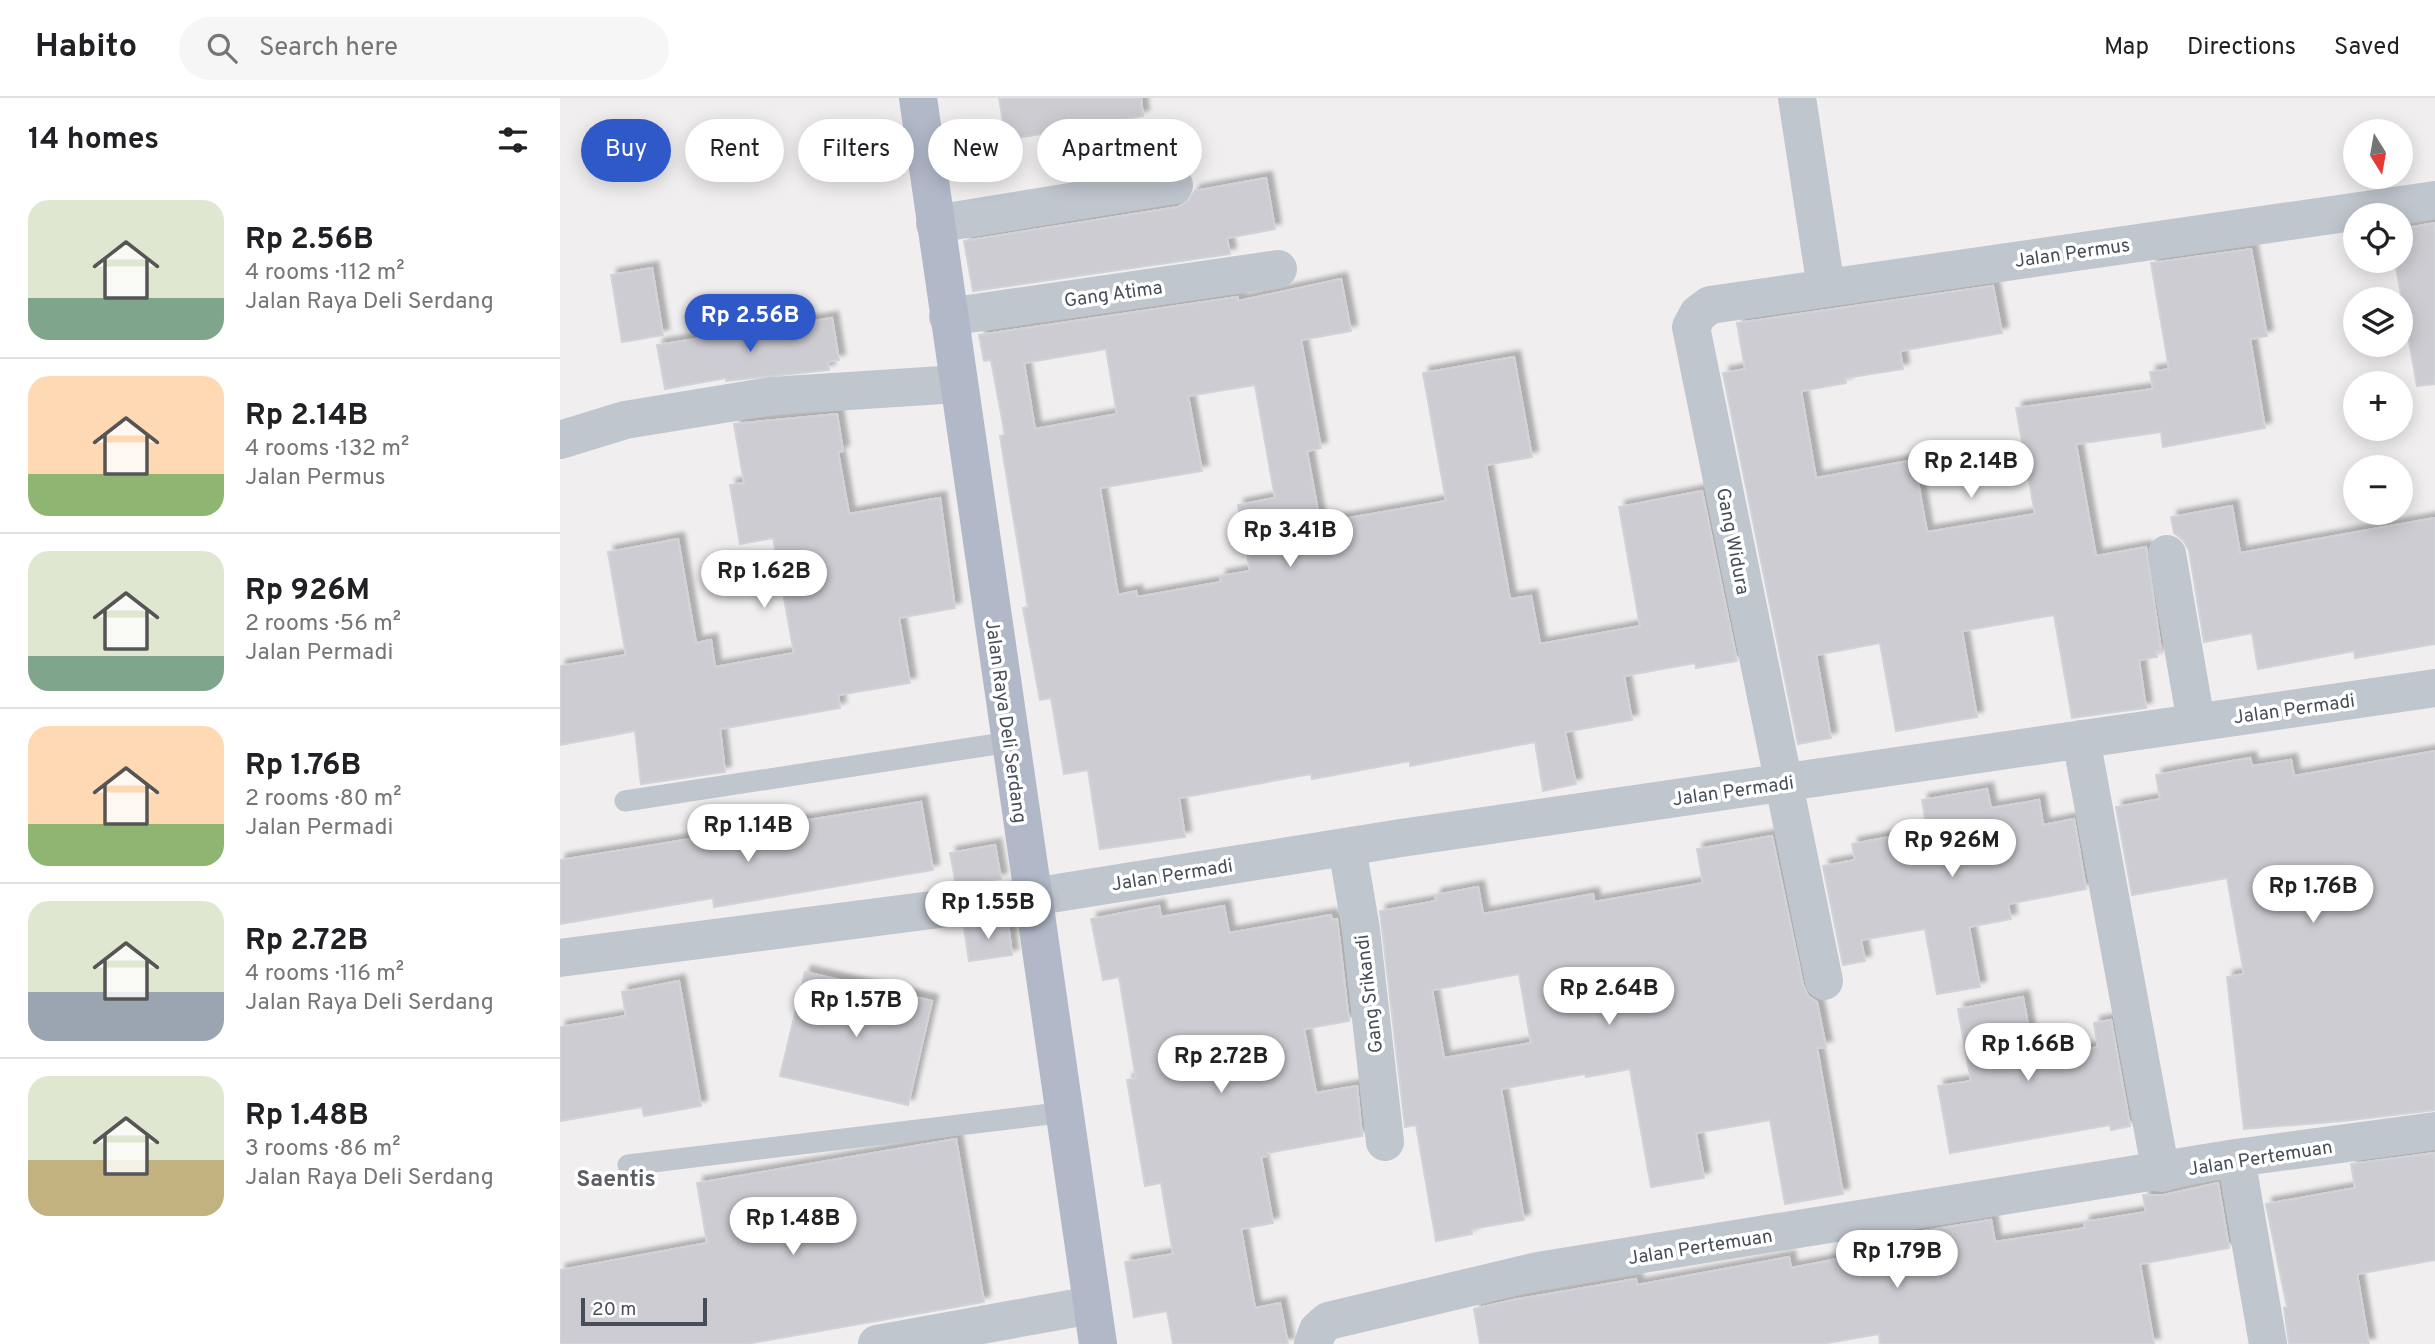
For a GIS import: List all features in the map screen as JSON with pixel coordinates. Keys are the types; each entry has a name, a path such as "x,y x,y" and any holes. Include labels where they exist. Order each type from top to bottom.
{"main road":[{"name":"Jalan Raya Deli Serdang","path":"918,98 947,317 1098,1344"}],"street":[{"path":"1797,98 1826,288"},
{"path":"935,224 1174,186"},
{"name":"Jalan Permus","path":"1710,306 2435,200"},
{"name":"Gang Atima","path":"947,317 1278,269"},
{"name":"Gang Widura","path":"1710,306 1698,314 1691,327 1782,783"},
{"path":"560,440 625,420 771,396 958,384"},
{"path":"2167,554 2196,722"},
{"name":"Jalan Permadi","path":"560,958 1032,897 1347,847 2435,688"},
{"path":"2081,739 2161,1173"},
{"path":"1782,783 1824,981"},
{"name":"Gang Srikandi","path":"1347,847 1361,930 1385,1142"},
{"name":"Jalan Pertemuan","path":"1313,1344 1318,1330 1328,1321 1538,1272 2161,1173 2236,1158 2435,1131"},
{"path":"2236,1158 2268,1344"},
{"path":"877,1344 1092,1304"}],"lane":[{"path":"625,801 1010,742"},
{"path":"628,1165 1066,1112"}],"building":[{"path":"999,98 1141,98 1143,116 1126,119 1037,119 1037,135 1023,137 1023,119 1002,119"},
{"path":"1266,178 1275,229 1227,238 1230,254 973,291 964,241 1178,207 1188,201 1195,191"},
{"path":"2435,223 2435,384 2417,386 2412,357 2413,287 2400,287 2397,273 2413,273 2413,227"},
{"path":"2251,249 2267,336 2250,339 2265,428 2163,447 2161,432 2076,444 2096,556 2146,547 2161,650 2156,651 2157,657 2139,660 2146,708 2072,718 2054,615 1962,631 1977,717 1896,731 1880,643 1816,655 1831,738 1798,744 1723,373 1745,369 1737,323 1993,286 2002,333 1900,351 1903,369 1845,378 1846,383 1801,391 1816,478 1914,460 1927,532 2035,514 2016,408 2153,389 2150,372 2169,369 2151,263"},
{"path":"652,268 663,335 622,342 611,275"},
{"path":"1341,279 1351,331 1301,340 1321,448 1307,451 1320,523 1446,501 1423,373 1514,357 1532,457 1486,465 1510,599 1531,596 1540,644 1640,626 1619,507 1702,491 1737,661 1696,668 1695,663 1624,676 1632,720 1565,732 1576,784 1543,791 1535,742 1410,766 1410,761 1312,779 1311,774 1179,798 1185,837 1100,849 1088,770 1064,774 1051,698 1040,700 1023,608 1028,607 1000,436 1005,435 991,360 984,361 979,335 1238,297 1238,301","holes":["1106,349 1117,414 1035,429 1024,363","1255,385 1275,498 1238,505 1250,571 1220,576 1221,582 1137,597 1136,591 1118,595 1100,488 1202,471 1188,396"]},
{"path":"832,318 839,360 827,362 829,370 726,381 726,378 665,389 657,345"},
{"path":"837,414 843,451 838,452 849,514 940,498 955,608 899,618 910,683 838,695 840,708 720,729 725,772 641,784 635,731 560,745 560,666 626,655 608,552 678,539 696,643 711,640 715,667 794,653 773,538 740,544 730,485 744,483 734,424"},
{"path":"2232,506 2240,553 2396,525 2413,525 2413,522 2435,518 2435,644 2355,658 2354,651 2258,669 2252,633 2204,642 2189,550 2183,540 2174,533 2171,517"},
{"path":"2435,751 2435,1110 2244,1129 2227,977 2244,974 2227,878 2132,895 2116,807 2160,799 2156,775 2198,767 2250,758 2252,766 2291,760 2294,776"},
{"path":"1987,789 1991,808 2039,800 2043,825 2074,819 2086,889 2008,904 2011,919 1969,927 1980,987 1937,994 1925,929 1861,940 1865,961 1843,965 1823,866 1855,860 1852,844 1927,830 1922,800"},
{"path":"921,802 933,870 714,907 713,898 560,924 560,860"},
{"path":"1772,836 1803,985 1808,996 1817,1002 1826,1047 1817,1048 1843,1194 1785,1204 1770,1120 1696,1133 1704,1178 1651,1187 1630,1069 1586,1077 1585,1074 1501,1089 1524,1220 1471,1229 1472,1234 1436,1241 1416,1125 1405,1127 1380,911 1436,901 1435,895 1478,887 1483,914 1593,894 1594,902 1703,883 1697,849","holes":["1519,974 1531,1043 1444,1058 1432,990"]},
{"path":"995,845 1001,879 956,885 950,853"},
{"path":"1159,906 1161,917 1224,906 1229,933 1331,915 1332,920 1337,919 1349,1021 1304,1029 1316,1093 1357,1086 1362,1136 1267,1153 1267,1156 1261,1157 1273,1223 1241,1229 1255,1308 1280,1303 1288,1344 1173,1344 1167,1311 1134,1317 1125,1262 1173,1254 1161,1183 1145,1186 1127,1080 1136,1079 1119,977 1103,980 1091,919"},
{"path":"1008,922 1012,955 969,961 964,928"},
{"path":"805,972 932,1001 908,1105 780,1076"},
{"path":"679,981 701,1106 644,1116 642,1107 560,1121 560,1027 626,1016 622,992"},
{"path":"2023,997 2034,1058 2098,1047 2094,1023 2111,1020 2130,1126 2111,1130 2110,1125 1950,1153 1938,1086 1971,1081 1958,1009"},
{"path":"956,1139 984,1302 746,1344 560,1344 560,1270 707,1243 697,1183"},
{"path":"2435,1153 2435,1260 2357,1274 2369,1344 2289,1344 2284,1308 2287,1307 2266,1204 2355,1188 2351,1164"},
{"path":"2218,1183 2229,1248 2140,1264 2154,1344 1880,1344 1879,1334 1822,1344 1480,1344 1474,1309 1513,1300 1636,1279 1637,1285 1789,1257 1791,1268 1858,1255 1856,1242 1991,1220 1995,1242 2085,1228 2084,1222 2146,1212 2143,1195 2164,1195"}],"district":[{"name":"Saentis","path":"616,1178"}]}
